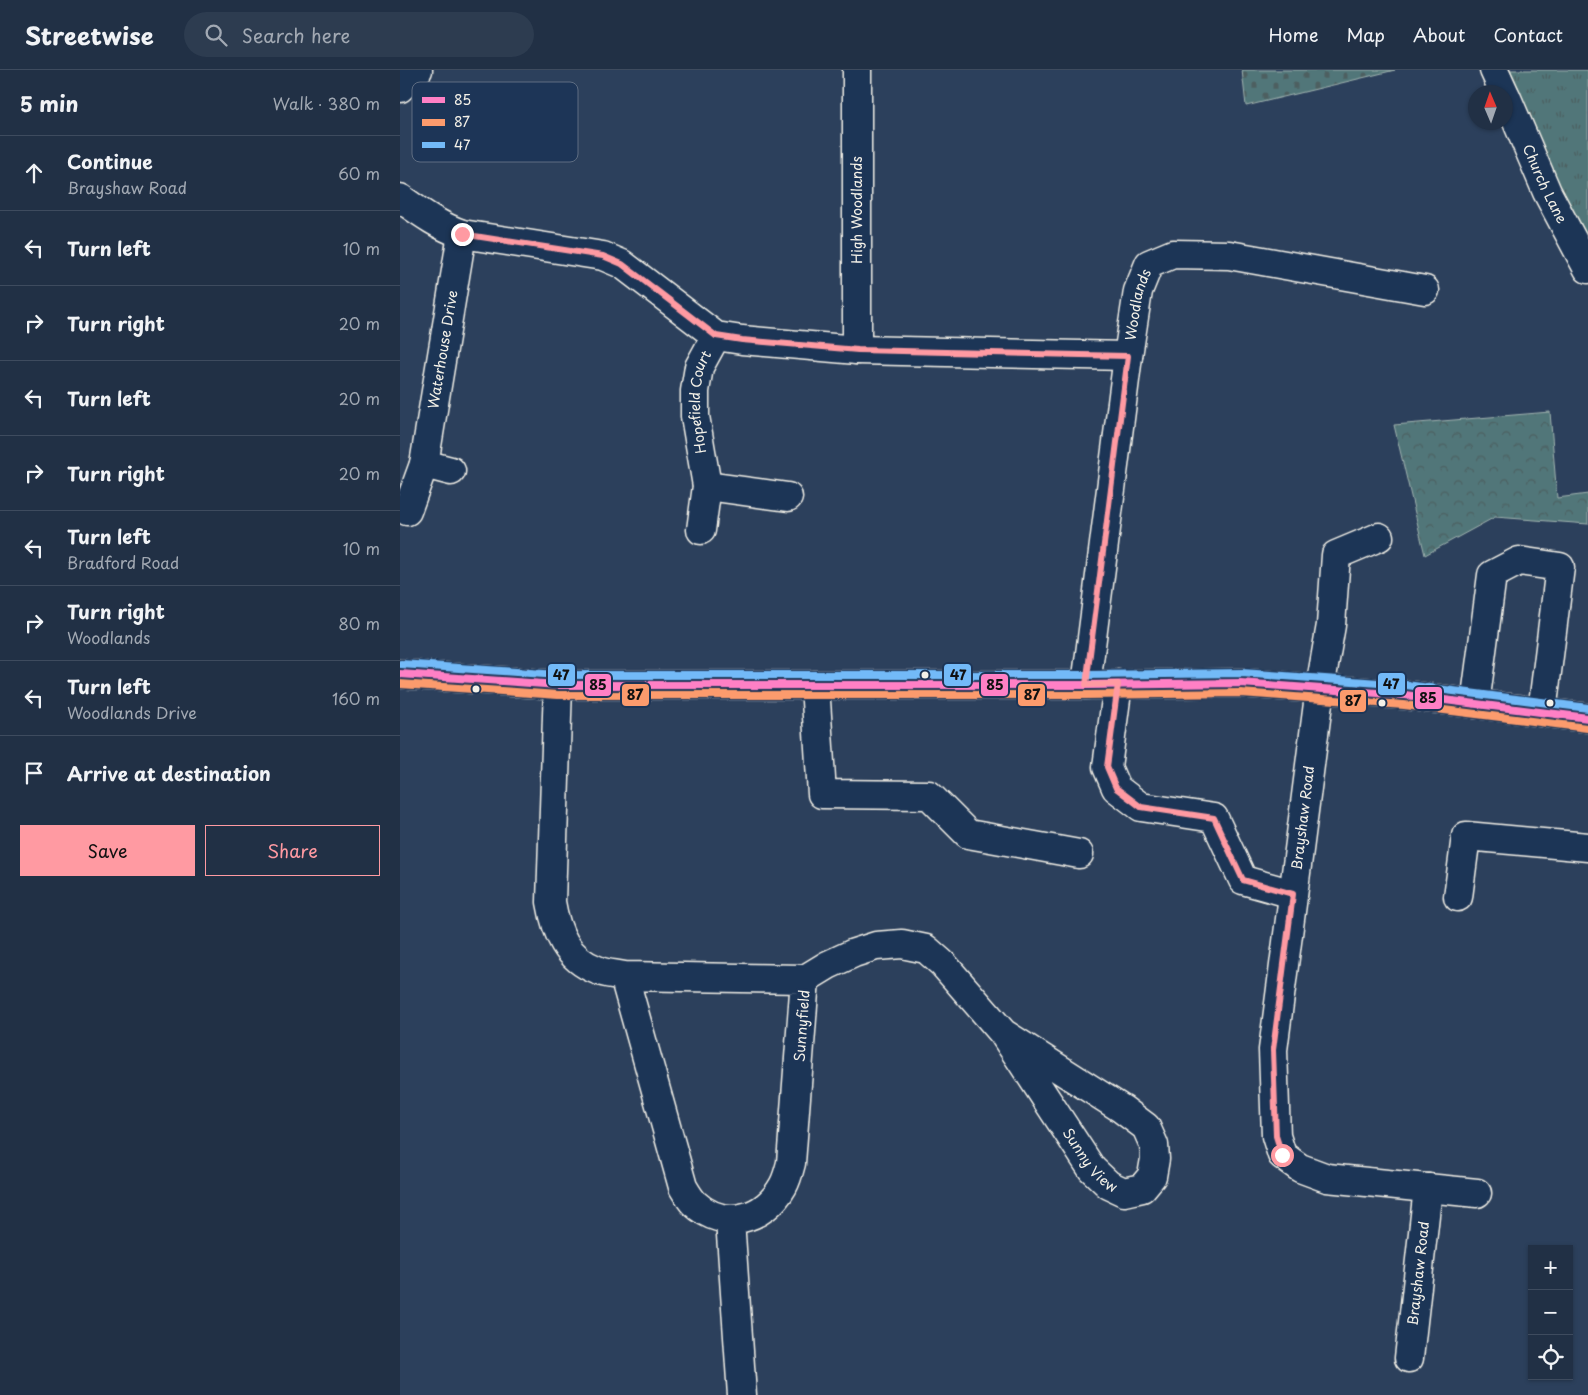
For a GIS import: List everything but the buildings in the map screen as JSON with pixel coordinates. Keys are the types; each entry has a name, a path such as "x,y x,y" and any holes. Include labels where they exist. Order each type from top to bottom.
{"main road":[{"path":"400,674 558,685 1086,685 1241,682 1405,695 1588,718"}],"street":[{"path":"400,88 418,70"},
{"name":"High Woodlands","path":"857,70 858,350"},
{"path":"1494,70 1501,85"},
{"name":"Church Lane","path":"1513,112 1547,192 1588,269"},
{"path":"400,198 431,220 462,234 603,256 622,264 716,336 858,350 1128,356"},
{"name":"Waterhouse Drive","path":"407,511 424,464 462,234"},
{"name":"Woodlands","path":"1086,685 1128,356 1138,291 1149,264 1172,254 1229,254 1425,290"},
{"name":"Hopefield Court","path":"701,530 707,486 694,416 695,391 699,367 716,336"},
{"path":"424,464 451,471"},
{"path":"707,486 788,497"},
{"name":"Brayshaw Road","path":"1380,537 1336,555 1331,625 1320,688 1273,1050 1276,1136 1282,1155 1300,1168 1327,1178 1477,1193"},
{"path":"1475,704 1492,575 1519,561 1560,567 1542,712"},
{"path":"1118,684 1107,767 1116,788 1141,807 1214,818 1243,880 1293,894"},
{"name":"Sunnyfield","path":"558,685 551,902 555,923 563,942 575,957 596,970 624,976 805,979 791,1163 784,1185 770,1203 755,1214 730,1220"},
{"path":"816,685 822,794 930,795 968,834 1079,854"},
{"path":"1458,897 1466,836 1588,847"},
{"name":"Sunny View","path":"805,979 828,965 854,953 876,946 902,944 926,948 943,964 1004,1034 1092,1170 1109,1185 1124,1192 1142,1188 1152,1176 1155,1159 1154,1145 1146,1126 1004,1034"},
{"path":"624,976 683,1187 694,1203 705,1211 711,1215 730,1220 742,1395"},
{"name":"Brayshaw Road","path":"1409,1358 1428,1188"}],"green space":[{"path":"1242,70 1395,70 1246,106"},
{"path":"1508,70 1588,70 1588,251"},
{"path":"1550,412 1557,498 1588,494 1588,524 1495,517 1425,555 1394,425"}],"transit line":[{"name":"47","path":"401,664 558,675 1086,675 1242,673 1406,685 1588,708"},
{"name":"85","path":"400,674 558,685 1086,685 1241,683 1405,695 1588,718"},
{"name":"87","path":"400,684 558,695 1086,695 1241,693 1404,705 1587,728"}],"route":[{"path":"462,234 603,256 622,264 716,336 858,350 1128,356 1086,685 1118,684 1107,767 1116,788 1141,807 1214,818 1243,880 1293,894 1273,1050 1276,1136 1282,1155"}]}
